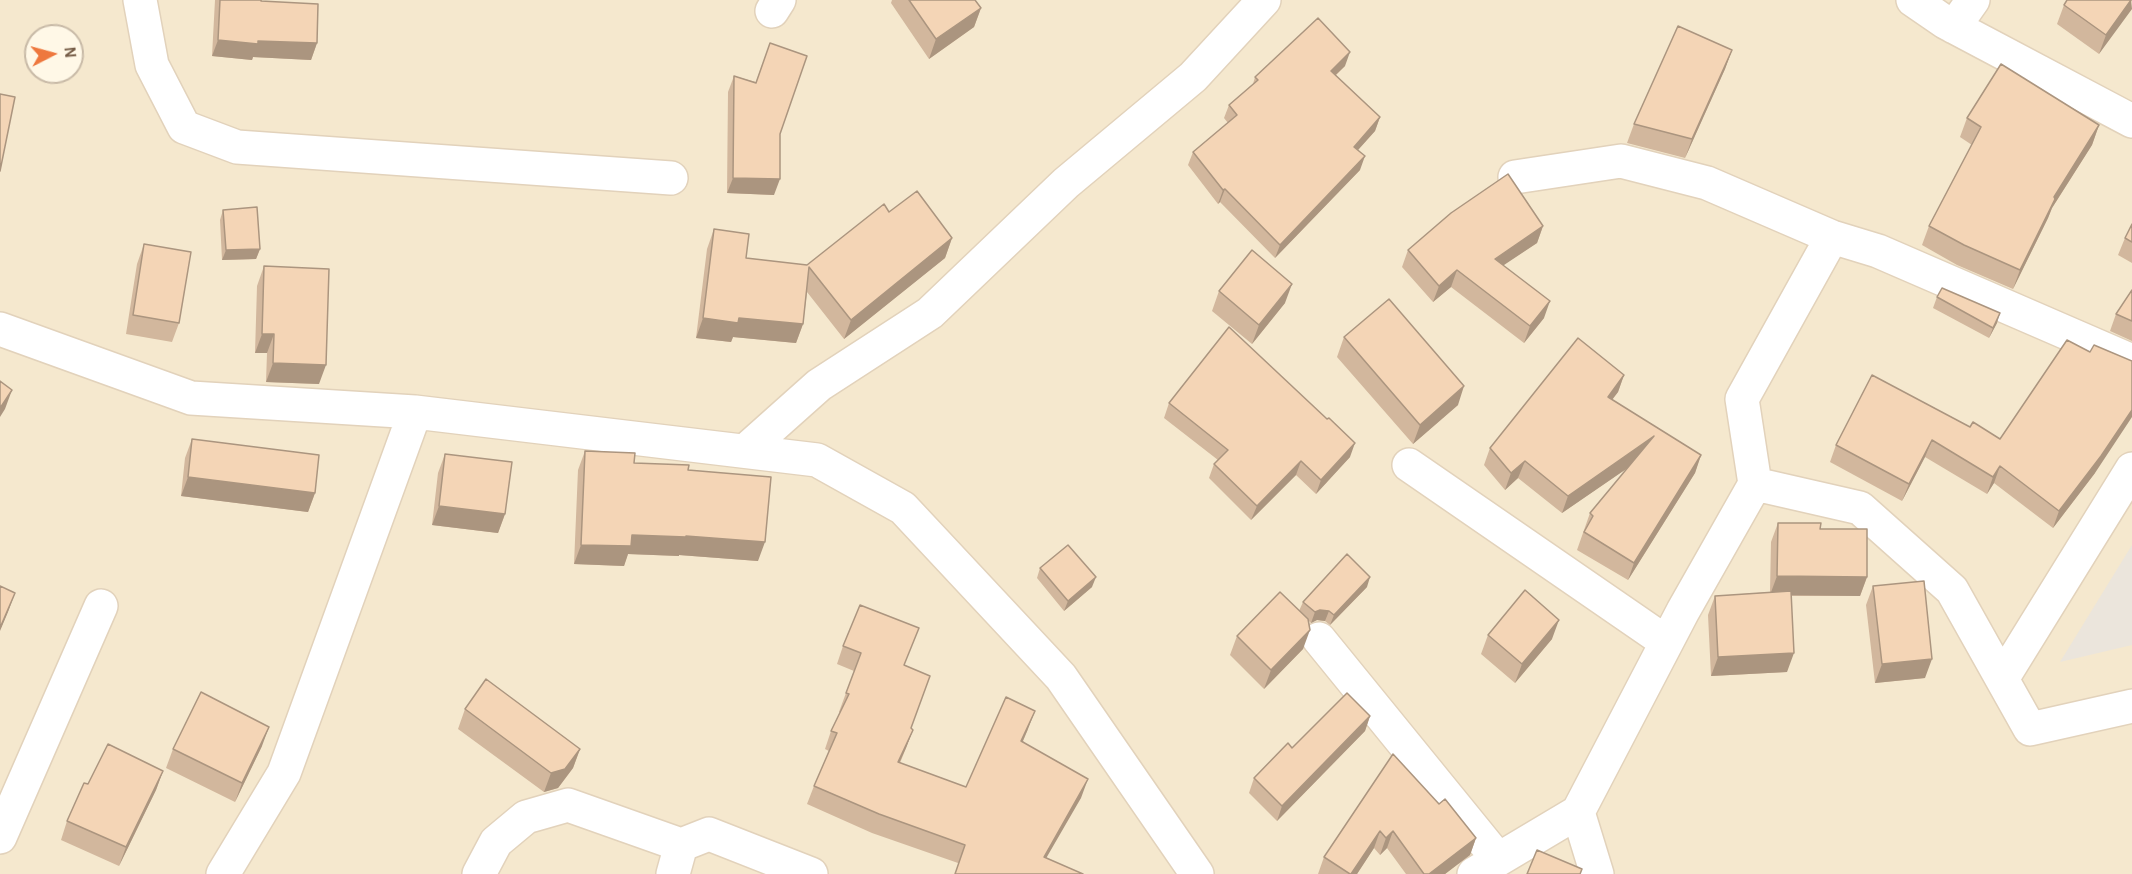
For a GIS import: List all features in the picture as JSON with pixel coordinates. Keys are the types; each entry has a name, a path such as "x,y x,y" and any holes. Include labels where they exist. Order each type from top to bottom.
{"street":[{"path":"140,0 152,65 184,127 237,147 671,178"},
{"path":"745,451 819,385 930,313 1066,183 1193,77 1264,0"},
{"path":"1913,0 1954,27 2130,117"},
{"path":"1954,27 1973,0"},
{"path":"1515,177 1621,161 1707,183 1832,237 1878,251 2132,361"},
{"path":"1319,639 1486,867 1578,812 1666,642 1755,484 1742,399 1832,237"},
{"path":"0,329 191,398 415,412 817,459 903,508 1061,677 1197,874"},
{"path":"223,874 284,773 415,412"},
{"path":"1409,465 1666,642"},
{"path":"2002,679 2132,469"},
{"path":"1755,484 1860,508 1952,590 2030,729 2132,706"},
{"path":"0,837 101,606"},
{"path":"479,874 496,842 526,817 568,806 677,859 709,834 811,874"},
{"path":"1578,812 1598,874"}],"shaded area":[{"path":"0,0 2132,0 2132,874 0,874"},
{"path":"2132,545 2132,645 2060,662"}],"building":[{"path":"220,0 318,4 317,43 258,41 258,44 218,40"},
{"path":"909,0 975,0 981,8 936,39"},
{"path":"2067,0 2131,0 2106,35 2064,5"},
{"path":"1318,18 1350,52 1331,71 1380,117 1354,147 1365,156 1280,245 1225,189 1223,190 1193,152 1237,115 1229,105 1258,80 1255,77"},
{"path":"1678,26 1732,50 1692,139 1634,124"},
{"path":"770,43 807,56 780,134 780,179 733,178 734,76 756,83"},
{"path":"2001,64 2099,125 2054,197 2020,270 1964,245 1929,226 1981,127 1967,118"},
{"path":"0,94 15,97 0,171"},
{"path":"1508,174 1543,226 1495,259 1550,301 1530,326 1457,270 1439,286 1408,250 1451,213"},
{"path":"917,191 952,238 851,320 809,267 803,324 739,318 738,323 703,318 714,229 749,234 746,258 807,265 884,204 889,212"},
{"path":"257,207 260,249 226,250 223,210"},
{"path":"2132,224 2132,242 2125,238"},
{"path":"144,244 191,252 179,323 133,315"},
{"path":"1252,250 1292,284 1259,325 1219,291"},
{"path":"264,266 329,269 326,365 273,363 274,334 262,334"},
{"path":"1942,288 2000,313 1993,328 1937,297"},
{"path":"2132,290 2132,321 2116,314"},
{"path":"1389,299 1464,386 1420,425 1344,337"},
{"path":"1229,327 1355,443 1321,480 1301,461 1257,506 1214,464 1228,450 1169,403"},
{"path":"1578,338 1624,375 1608,397 1701,455 1634,563 1584,532 1593,516 1590,513 1654,436 1568,496 1525,461 1511,473 1490,448"},
{"path":"2067,340 2090,352 2094,345 2132,361 2132,410 2101,456 2059,511 2000,466 1993,477 1932,440 1909,484 1836,445 1872,375 1970,427 1973,422 2000,439"},
{"path":"0,381 12,390 0,408"},
{"path":"192,439 319,455 315,493 188,477"},
{"path":"585,451 635,453 634,463 689,465 688,470 771,477 765,542 686,536 632,535 631,546 581,545"},
{"path":"445,454 512,462 505,514 439,506"},
{"path":"1778,523 1821,523 1820,529 1867,529 1867,577 1777,576"},
{"path":"1068,545 1096,577 1068,601 1040,568"},
{"path":"1347,554 1370,577 1334,615 1329,611 1315,612 1303,602"},
{"path":"1924,581 1932,659 1882,664 1873,586"},
{"path":"0,586 15,593 0,628"},
{"path":"1525,590 1559,620 1522,664 1488,635"},
{"path":"1791,591 1794,653 1718,657 1715,596"},
{"path":"1280,592 1308,619 1310,630 1271,670 1237,636"},
{"path":"860,605 919,628 904,665 930,676 911,728 913,730 898,762 966,787 1006,697 1035,711 1021,741 1088,779 1044,857 1083,874 955,874 965,845 879,814 814,786 837,733 831,731 849,694 846,693 861,653 843,646"},
{"path":"486,679 580,749 565,769 551,773 465,709"},
{"path":"201,692 269,727 242,783 173,749"},
{"path":"1347,693 1370,716 1282,806 1254,778 1288,743 1292,748"},
{"path":"108,744 163,771 126,847 67,821 84,783 88,784"},
{"path":"1393,754 1439,804 1445,799 1476,838 1429,874 1424,874 1393,831 1386,838 1380,831 1350,874 1324,857"},
{"path":"1537,850 1582,869 1580,874 1527,874"}]}
